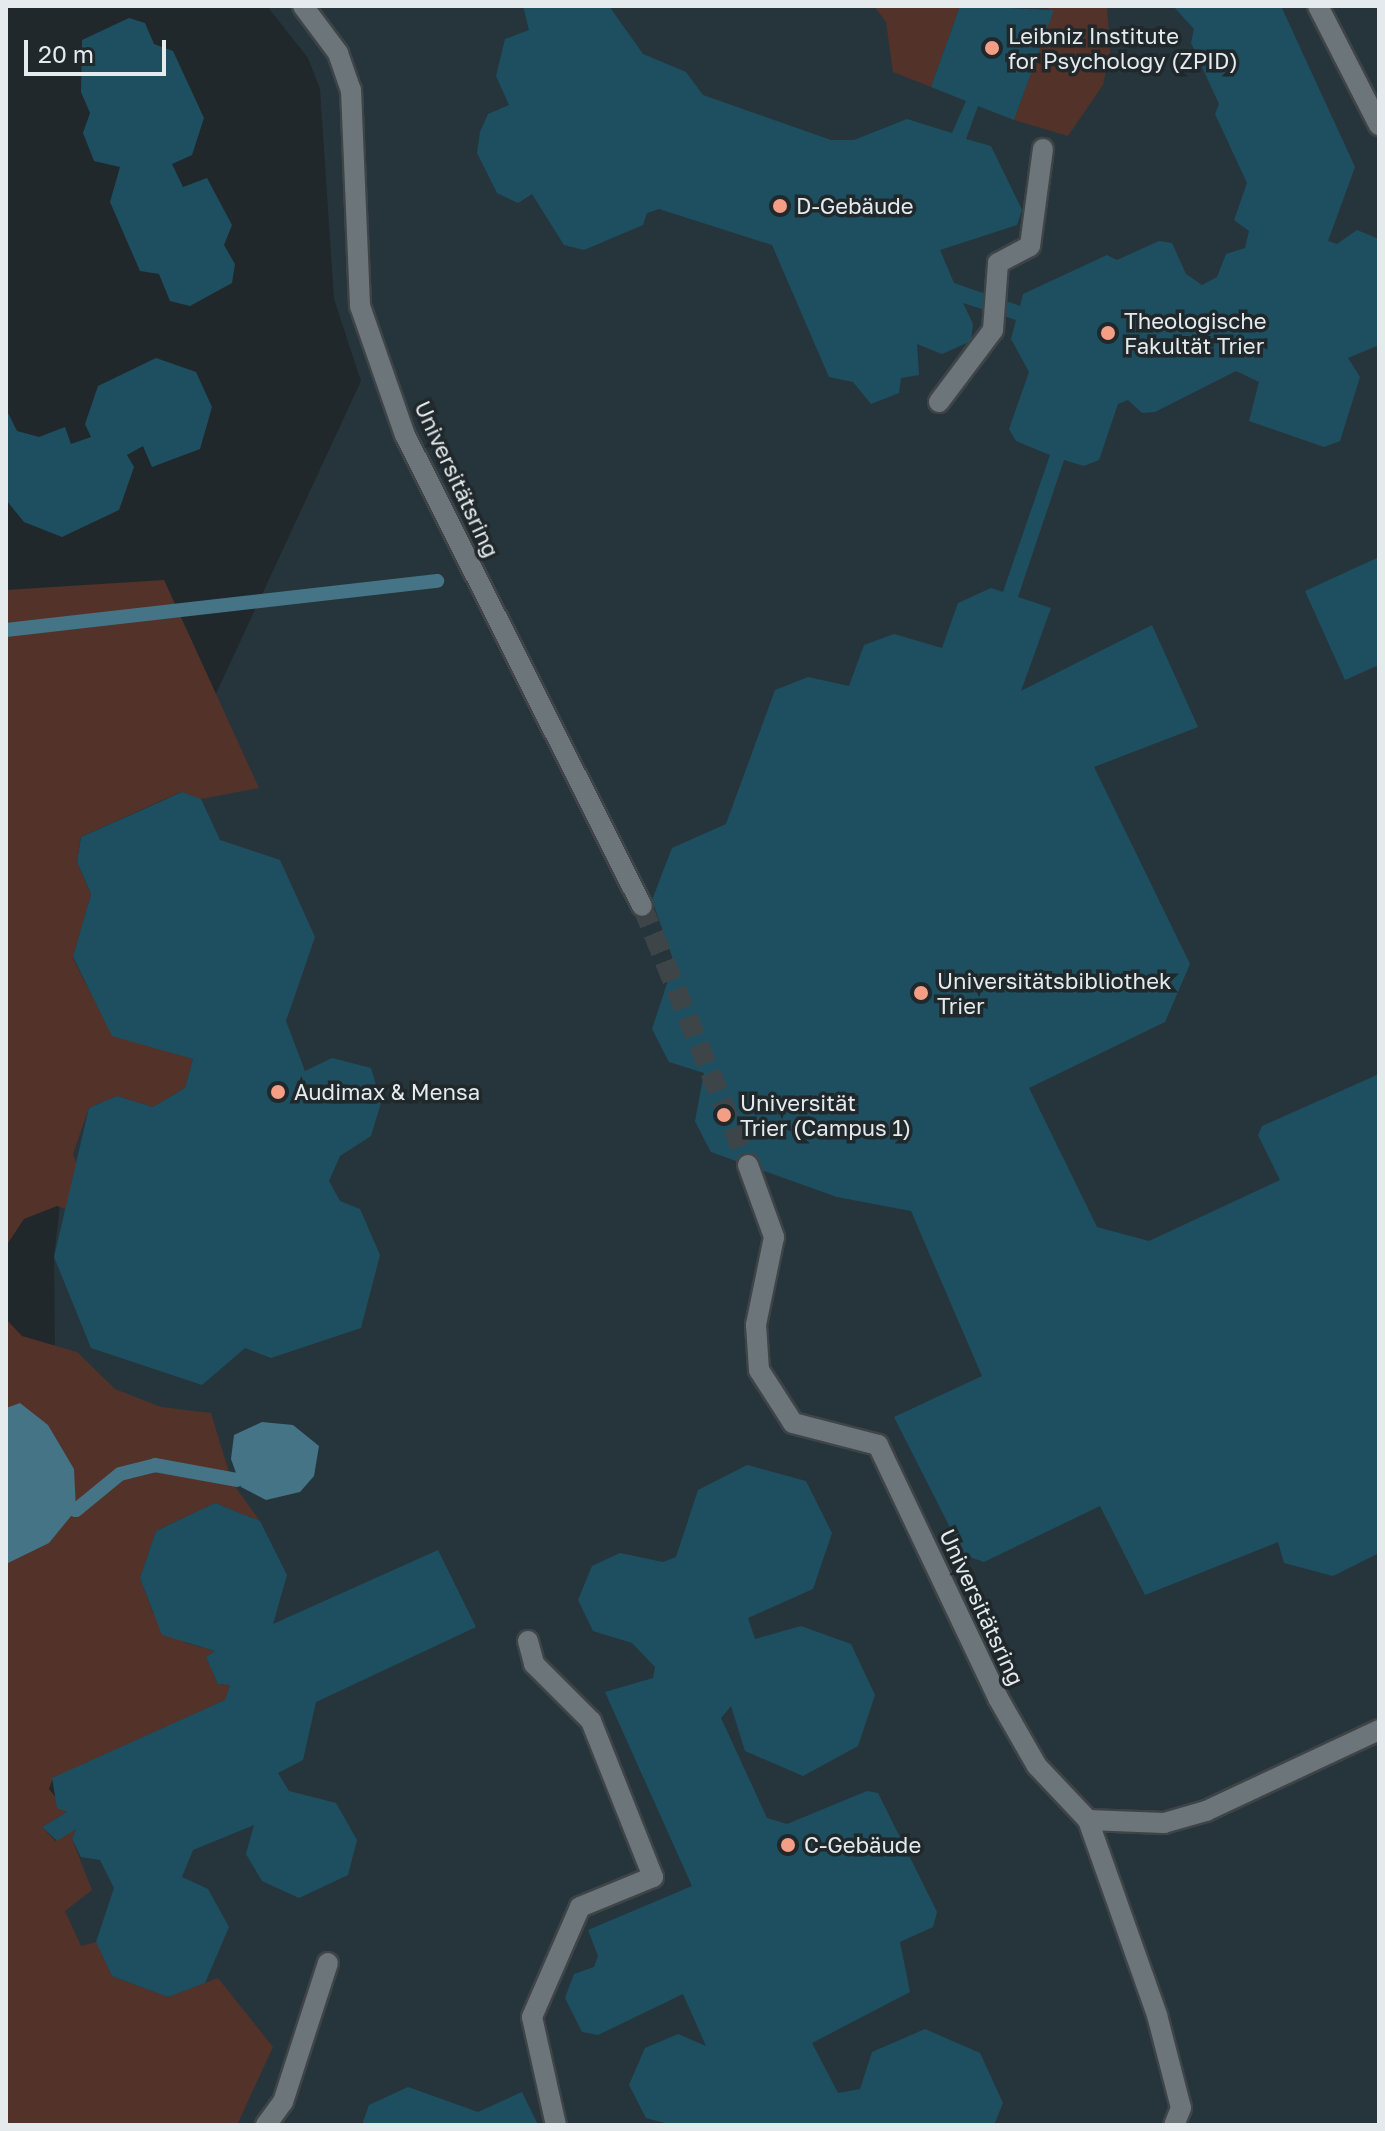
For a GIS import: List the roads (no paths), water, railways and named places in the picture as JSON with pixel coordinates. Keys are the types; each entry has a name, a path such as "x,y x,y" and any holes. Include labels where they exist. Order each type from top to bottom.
{"street":[{"name":"Universitätsring","path":"303,6 338,53 351,90 360,306 405,435 642,906"},
{"path":"1318,6 1379,125"},
{"path":"939,402 993,330 998,263 1030,246 1043,149"},
{"name":"Universitätsring","path":"748,1165 774,1237 756,1325 759,1370 793,1423 878,1445 1006,1712 1037,1766 1088,1820"},
{"path":"528,1641 534,1664 591,1721 653,1877 580,1907 532,2017 556,2125"},
{"path":"1174,2125 1181,2108 1157,2015 1088,1820 1164,1823 1206,1811 1379,1730"},
{"path":"266,2125 283,2102 328,1963"}],"water":[{"path":"20,1403 48,1425 74,1469 76,1510 49,1543 6,1564 6,1408"},
{"path":"262,1422 293,1425 319,1446 314,1476 300,1492 266,1500 241,1487 231,1459 234,1435"}],"waterway":[{"path":"6,630 437,581"},
{"path":"58,1506 76,1510 120,1474 155,1465 237,1480"}],"tunnel":[{"path":"642,906 748,1165"}],"place":[{"name":"Leibniz Institute for Psychology (ZPID)","path":"992,48"},
{"name":"D-Gebäude","path":"780,206"},
{"name":"Theologische Fakultät Trier","path":"1108,333"},
{"name":"Universitätsbibliothek Trier","path":"921,993"},
{"name":"Audimax & Mensa","path":"278,1092"},
{"name":"Universität Trier (Campus 1)","path":"724,1115"},
{"name":"C-Gebäude","path":"788,1845"}]}
